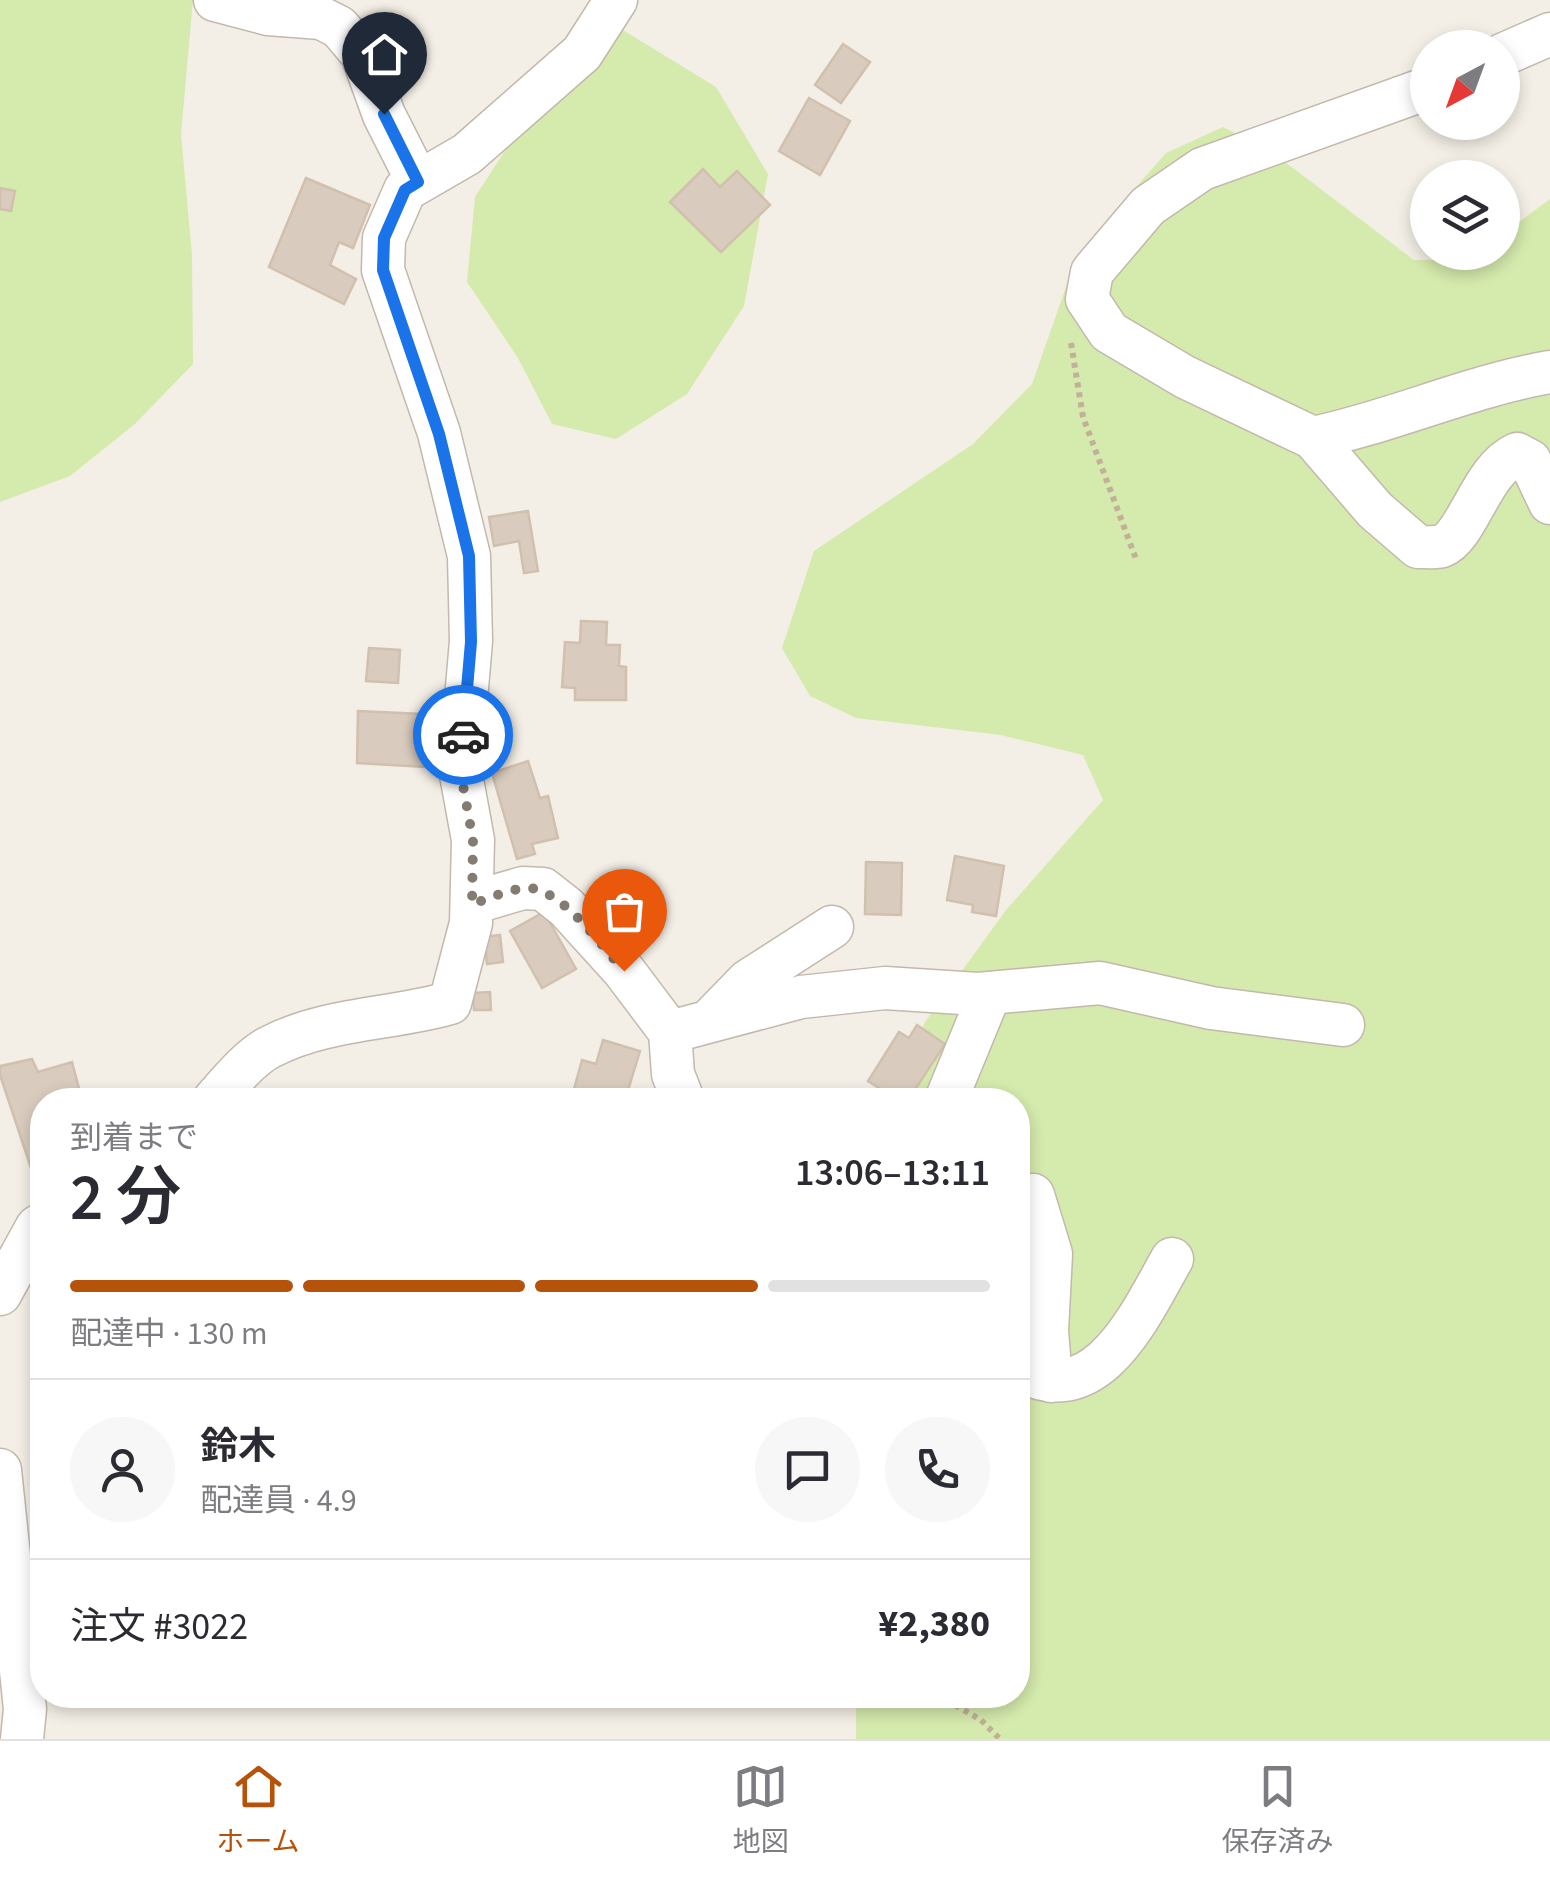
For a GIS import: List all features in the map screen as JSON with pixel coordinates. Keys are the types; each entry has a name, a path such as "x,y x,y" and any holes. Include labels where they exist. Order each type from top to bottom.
{"street":[{"path":"215,0 268,14 321,18 338,27 362,54 384,114 418,182"},
{"path":"226,1088 268,1048 332,1024 408,1016 450,1003 472,923 473,840 460,769 471,642 469,556 439,434 383,270 384,238 405,190 467,154 582,53 616,0"},
{"path":"1520,47 1550,34"},
{"path":"1410,94 1202,169 1148,206 1092,272 1087,299 1108,332 1185,376 1313,438 1375,510 1418,547 1441,546 1453,538 1480,492 1501,465 1517,454 1530,462 1550,504"},
{"path":"1313,438 1370,426 1497,381 1550,372"},
{"path":"472,904 523,888 543,890 566,907 601,944 670,1032 673,1074 678,1088"},
{"path":"712,1018 748,981 832,927"},
{"path":"670,1032 801,996 885,988 990,993 1100,983 1211,1008 1343,1025"},
{"path":"951,1088 990,993"},
{"path":"1033,1195 1051,1254 1047,1332 1034,1375 1108,1360 1128,1337 1172,1259"},
{"path":"0,1294 30,1240"},
{"path":"0,1470 25,1709 22,1739"}],"path":[{"path":"1087,299 1070,348 1073,366 1083,416 1136,559"},
{"path":"960,1708 981,1720 1000,1739"}],"green space":[{"path":"0,0 193,0 181,134 192,255 193,364 135,424 70,476 0,502"},
{"path":"623,30 716,87 768,174 744,306 687,394 616,439 552,424 518,358 467,282 475,197 530,112"},
{"path":"1223,127 1272,152 1410,257 1410,270 1520,270 1520,221 1550,199 1550,1739 856,1739 856,1708 1030,1708 1030,1088 898,1088 925,1022 1006,910 1103,800 1083,755 1001,735 856,718 810,696 782,648 814,551 973,444 1032,384 1067,284 1113,213 1166,153"}],"building":[{"path":"843,44 870,62 841,103 815,85"},
{"path":"809,98 850,121 820,175 779,151"},
{"path":"703,169 720,187 737,171 770,205 721,252 670,202"},
{"path":"306,178 370,205 353,248 339,242 330,265 356,279 344,304 269,267"},
{"path":"0,188 15,191 11,211 0,209"},
{"path":"528,511 538,571 524,573 519,541 494,546 489,517"},
{"path":"581,621 607,622 606,645 620,645 619,666 626,667 626,700 575,700 575,688 562,687 565,642 580,643"},
{"path":"369,648 400,650 398,683 366,681"},
{"path":"358,711 444,715 442,768 357,763"},
{"path":"528,761 540,798 548,796 558,838 532,844 535,854 517,859 492,773"},
{"path":"955,856 1004,866 996,916 972,912 973,905 947,900"},
{"path":"866,862 902,863 901,915 865,914"},
{"path":"544,912 576,969 542,988 510,931"},
{"path":"500,935 503,962 487,964 484,937"},
{"path":"490,992 491,1010 474,1010 473,993"},
{"path":"917,1025 945,1044 916,1088 879,1088 868,1081 899,1032 909,1038"},
{"path":"603,1040 640,1051 629,1088 574,1088 582,1060 596,1064"},
{"path":"32,1059 38,1072 72,1062 79,1088 30,1088 30,1165 0,1075 0,1066"}],"way so far":[{"path":"463,735 460,769 473,840 472,904 523,888 543,890 566,907 624,971"}],"route":[{"path":"384,114 418,182 405,190 384,238 383,270 400,330 439,434 469,556 471,642 463,735"}]}
